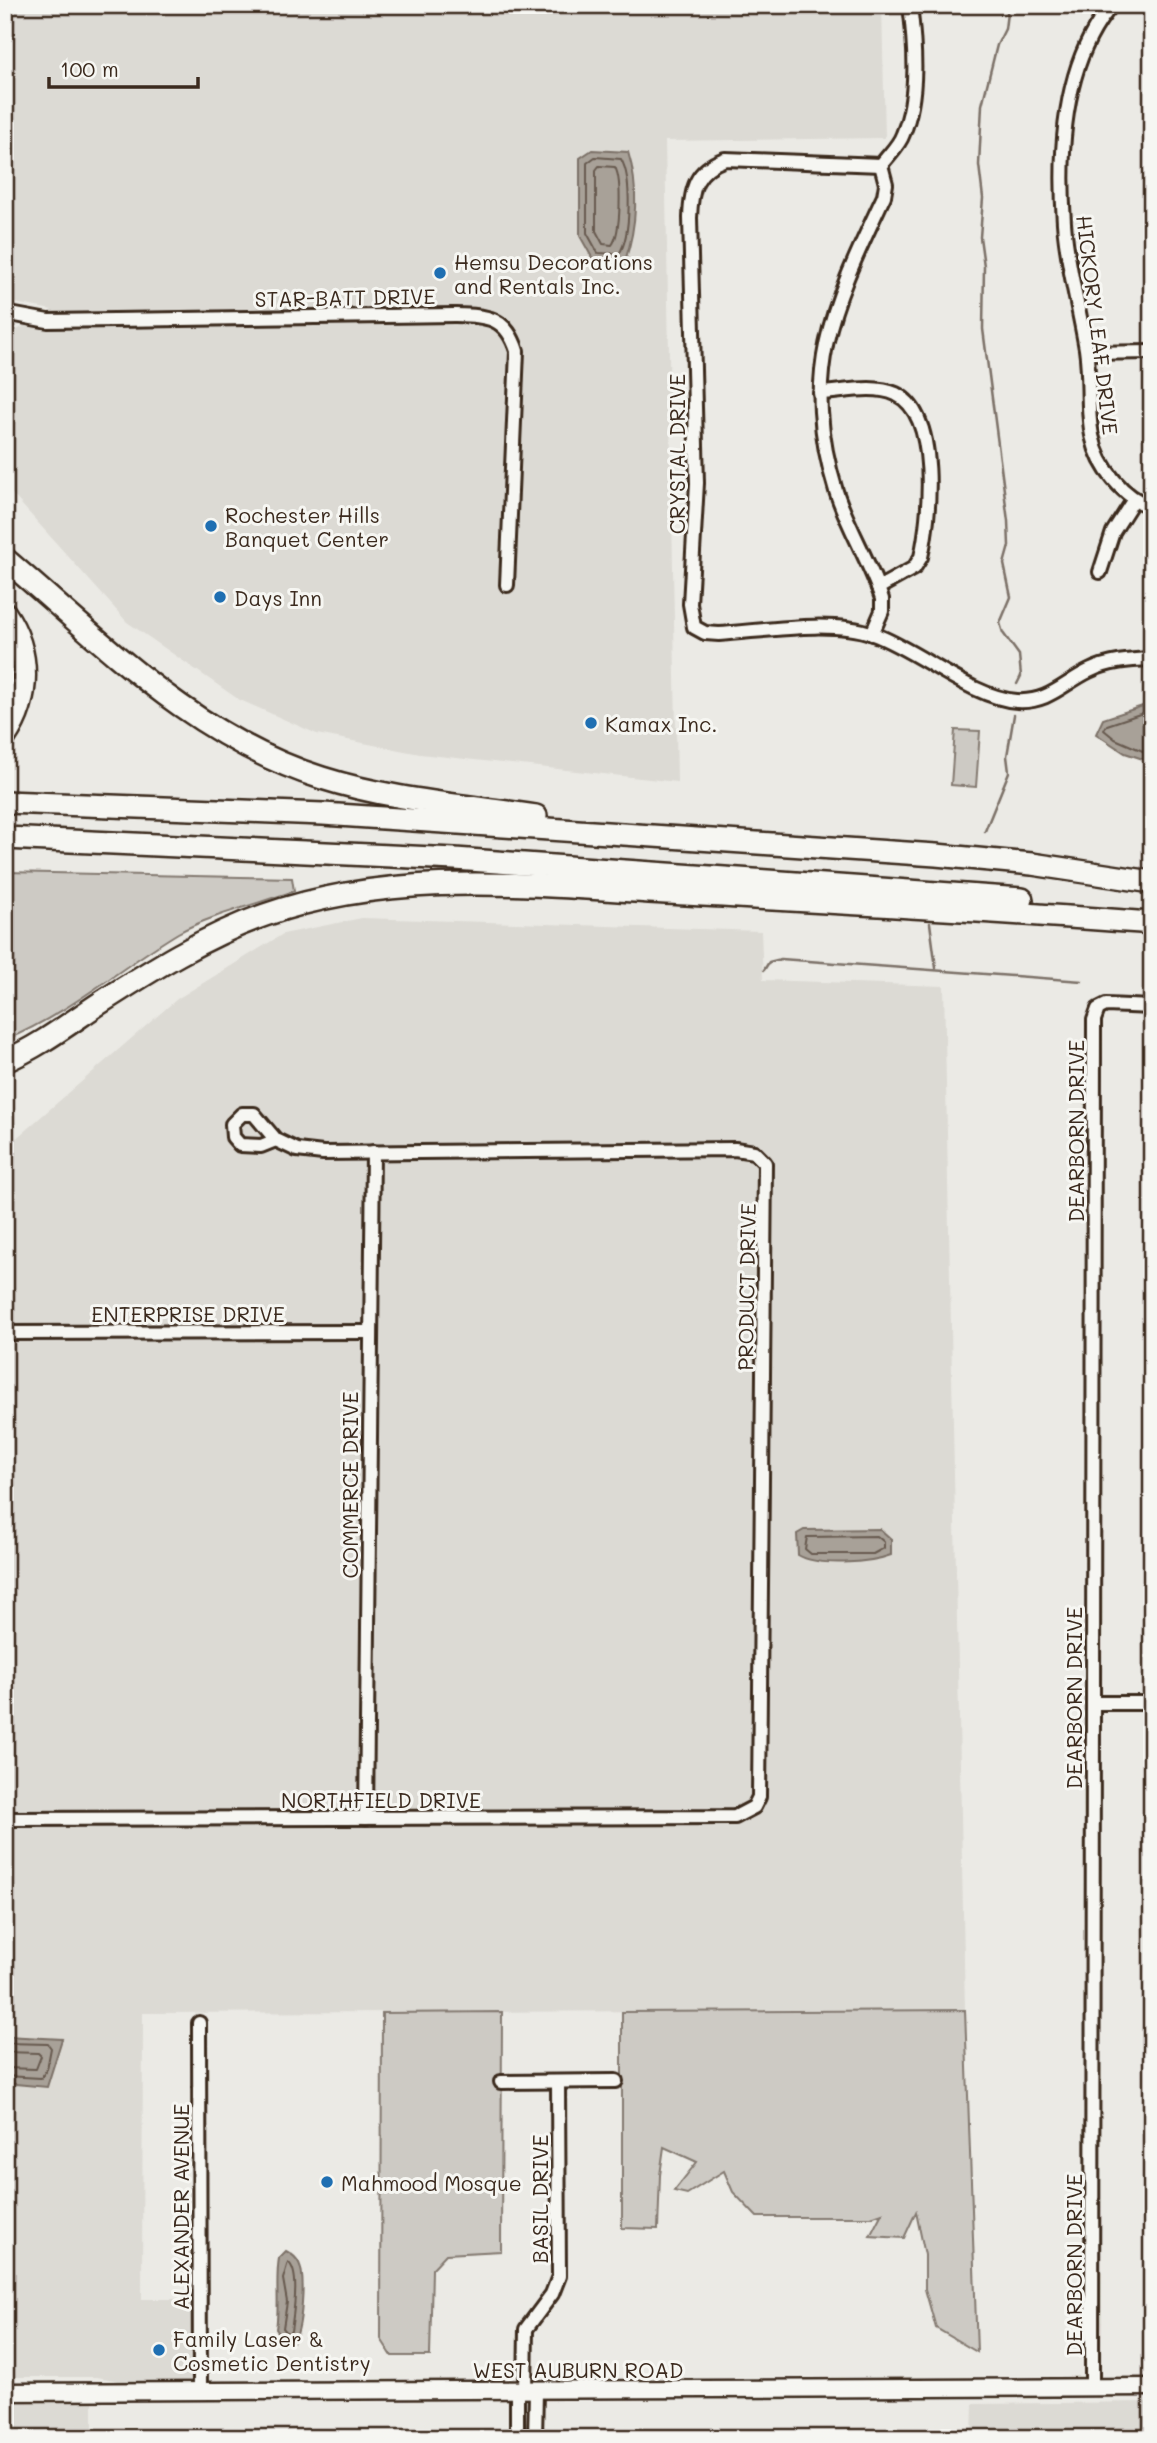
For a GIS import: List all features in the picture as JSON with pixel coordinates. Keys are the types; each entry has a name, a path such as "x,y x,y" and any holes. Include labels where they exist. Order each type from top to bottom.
{"highway":[{"path":"5,559 180,708 219,733 278,762 331,781 391,795 687,838"},
{"path":"5,613 22,646 25,674 18,712 5,737"},
{"path":"5,802 323,814 687,838 1005,861 1152,882"},
{"path":"5,838 257,847 948,892 1055,903 1152,921"},
{"path":"5,1061 33,1047 173,957 222,932 290,906 378,888 439,883 515,885 1152,921"}],"main road":[{"name":"WEST AUBURN ROAD","path":"5,2392 1152,2387"}],"street":[{"path":"910,5 914,51 910,108 904,134 881,165 886,184 884,196 839,292 822,356 820,393 824,446 837,494 878,588 882,611 872,634 988,694 1020,701 1034,701 1054,693 1101,666 1152,659"},
{"name":"HICKORY LEAF DRIVE","path":"1112,5 1093,32 1075,81 1064,143 1064,225 1087,353 1087,414 1095,451 1106,471 1134,499 1152,507"},
{"name":"CRYSTAL DRIVE","path":"872,634 820,628 705,633 694,626 690,617 697,482 691,196 695,180 714,163 738,158 834,165 881,165"},
{"name":"STAR-BATT DRIVE","path":"5,313 48,321 454,315 478,316 497,322 512,335 517,351 507,586"},
{"path":"1087,353 1152,352"},
{"path":"820,393 882,390 893,393 906,402 918,421 930,469 921,557 904,575 878,588"},
{"path":"1100,572 1112,532 1134,499"},
{"name":"DEARBORN DRIVE","path":"1092,2388 1094,1020 1098,1009 1105,1005 1152,1007"},
{"name":"PRODUCT DRIVE","path":"276,1140 297,1150 373,1152 735,1149 754,1152 765,1163 762,1785 754,1807"},
{"name":"COMMERCE DRIVE","path":"366,1818 373,1152"},
{"name":"ENTERPRISE DRIVE","path":"5,1333 370,1332"},
{"path":"1093,1703 1152,1703"},
{"name":"NORTHFIELD DRIVE","path":"5,1819 735,1816 754,1807"},
{"name":"ALEXANDER AVENUE","path":"199,2023 200,2391"},
{"path":"501,2082 616,2081"},
{"name":"BASIL DRIVE","path":"526,2391 526,2329 552,2294 559,2276 558,2082"},
{"path":"517,2438 526,2391"},
{"path":"526,2391 535,2438"}],"shaded area":[{"path":"5,5 882,5 885,138 665,141 677,782 420,754 317,734 238,699 127,622 5,486 5,337 52,310 5,301"},
{"path":"955,730 980,731 976,787 951,785"},
{"path":"5,872 292,878 294,891 219,915 178,933 72,1004 5,1040"},
{"path":"362,918 761,931 763,980 944,986 965,2010 143,2013 142,2299 197,2299 196,2375 186,2383 130,2383 97,2377 5,2377 5,1148 177,999 283,934"},
{"path":"965,2010 977,2352 936,2328 925,2289 925,2255 916,2212 904,2238 870,2236 882,2213 871,2217 757,2217 733,2192 724,2171 687,2194 674,2191 697,2162 664,2147 658,2229 622,2228 622,2012"},
{"path":"502,2012 501,2251 446,2254 432,2269 430,2356 392,2356 381,2339 382,2013"},
{"path":"93,2402 93,2438 5,2438 5,2403"},
{"path":"1152,2402 1152,2438 972,2438 973,2404"}],"water":[{"path":"592,150 628,152 632,165 635,206 625,261 594,261 580,236 580,158"},
{"path":"1152,703 1152,762 1125,753 1096,734 1103,719"},
{"path":"880,1529 891,1539 891,1555 870,1560 831,1562 798,1555 797,1534 804,1530"},
{"path":"5,2036 62,2039 47,2087 5,2083"},
{"path":"286,2251 298,2261 303,2291 299,2327 293,2342 285,2342 276,2329 279,2258"}],"waterway":[{"path":"1008,5 1005,29 997,45 982,105 979,165 983,198 980,237 984,266 983,329 1008,521 1009,546 1004,564 1011,597 1000,623 1003,633 1019,655 1021,676 1017,684"},
{"path":"985,831 1009,772 1007,756 1014,715"},
{"path":"930,923 936,968"},
{"path":"764,970 769,962 781,959 1082,981"}],"place":[{"name":"Hemsu Decorations and Rentals Inc.","path":"440,273"},
{"name":"Rochester Hills Banquet Center","path":"211,526"},
{"name":"Days Inn","path":"220,597"},
{"name":"Kamax Inc.","path":"591,723"},
{"name":"Mahmood Mosque","path":"327,2182"},
{"name":"Family Laser & Cosmetic Dentistry","path":"159,2350"}]}
